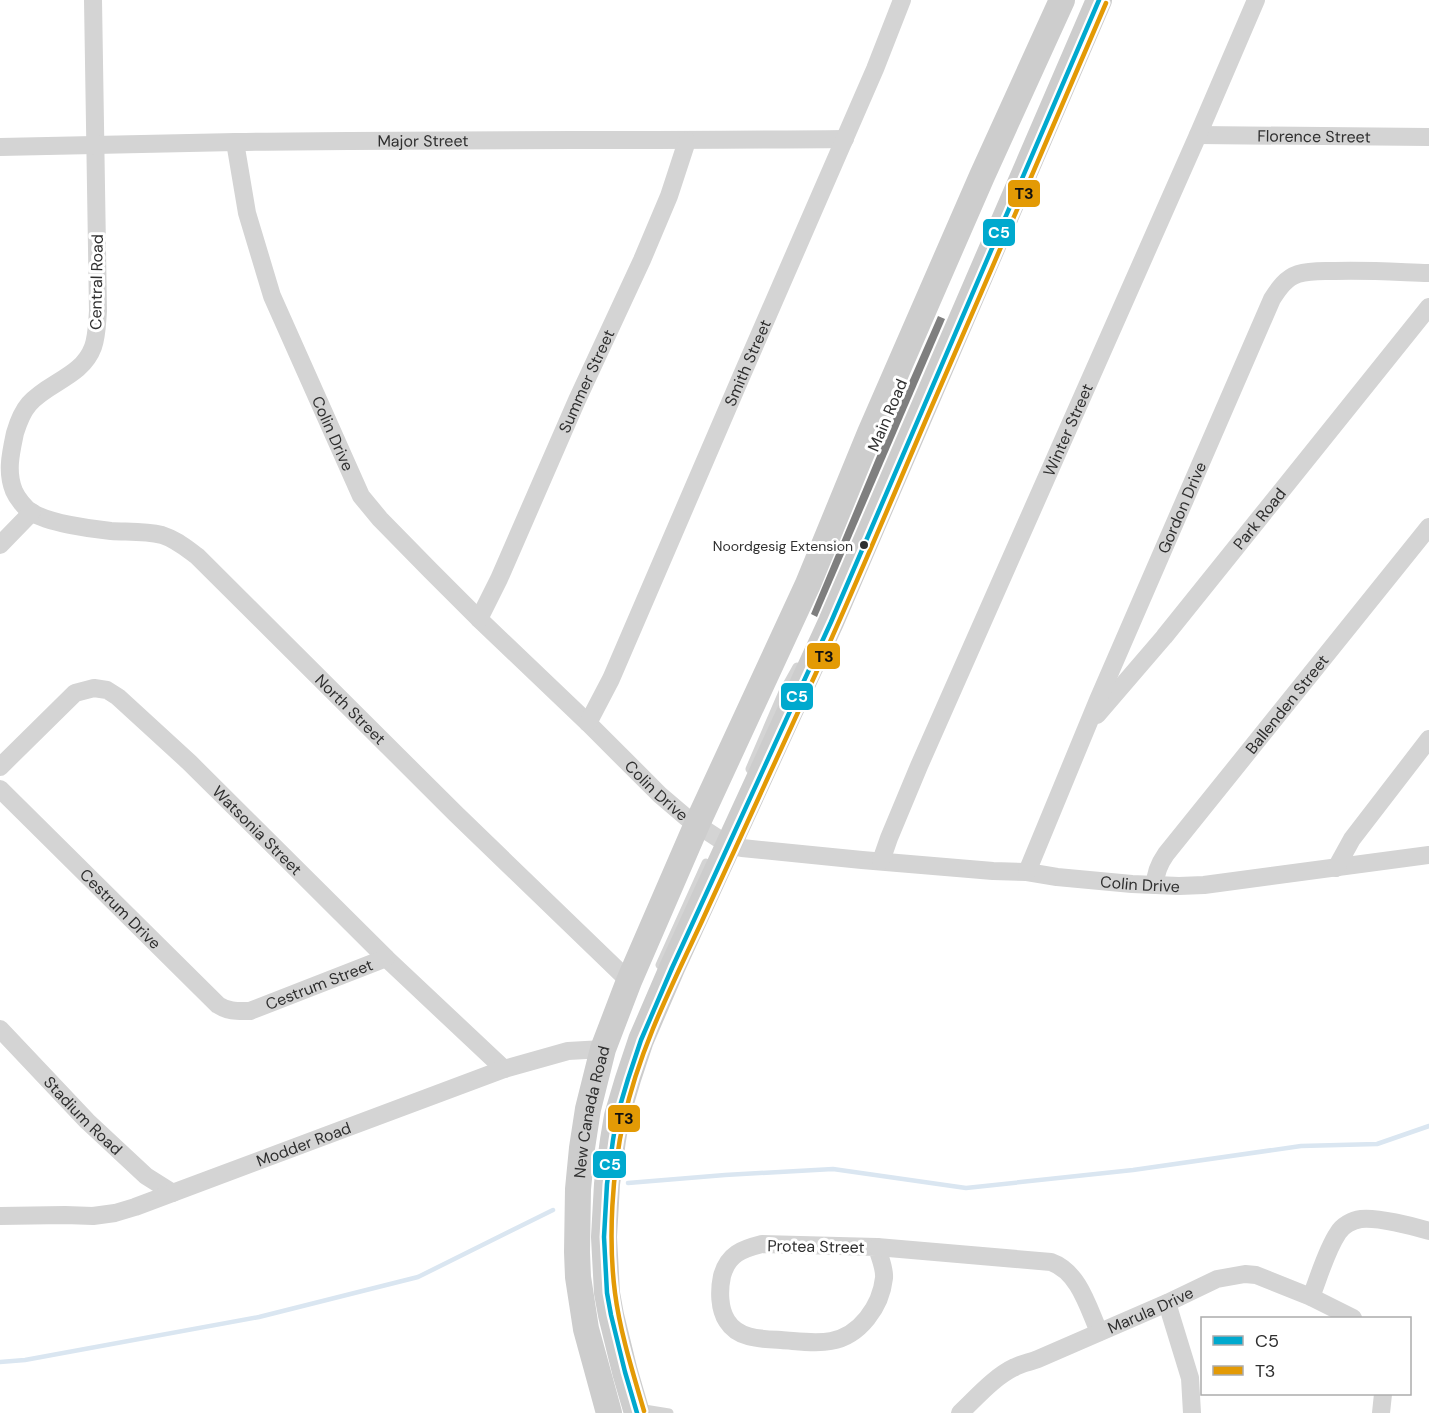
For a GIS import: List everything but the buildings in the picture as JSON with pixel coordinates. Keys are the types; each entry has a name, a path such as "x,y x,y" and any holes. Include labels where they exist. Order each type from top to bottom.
{"main road":[{"name":"Main Road","path":"714,838 808,584 893,379 1062,0"},
{"name":"Main Road","path":"714,838 836,612 1099,0"},
{"name":"New Canada Road","path":"630,1412 607,1293 592,1244 583,1198 588,1109 603,1049 629,981 714,838"},
{"name":"New Canada Road","path":"609,1413 586,1329 578,1277 592,1244 607,1184 617,1116 628,1079 641,1040 685,939 714,838"}],"street":[{"name":"Central Road","path":"32,512 22,504 14,492 10,475 10,454 17,426 28,404 43,391 79,369 93,348 97,331 93,0"},
{"name":"Smith Street","path":"588,723 611,679 875,69 902,0"},
{"path":"1049,0 1062,0"},
{"name":"Winter Street","path":"881,861 919,766 1256,0"},
{"name":"Florence Street","path":"1198,135 1429,137"},
{"name":"Major Street","path":"0,147 235,142 845,139"},
{"name":"Summer Street","path":"479,619 642,260 669,196 687,141"},
{"name":"Colin Drive","path":"235,142 247,213 272,296 361,496 380,519 479,619 660,795 677,811 714,838 742,848 993,871 1027,872 1132,884 1179,886 1204,885 1429,855"},
{"name":"Gordon Drive","path":"1027,872 1107,678 1279,287 1289,278 1308,271 1367,270 1429,273"},
{"name":"Park Road","path":"1087,728 1164,637 1429,307"},
{"path":"0,545 32,512"},
{"name":"North Street","path":"32,512 68,524 109,531 163,535 178,542 197,556 448,806 629,981"},
{"name":"Ballenden Street","path":"1155,885 1155,875 1166,854 1429,527"},
{"name":"Watsonia Street","path":"0,767 75,693 94,688 107,690 190,763 386,958 504,1069"},
{"path":"1336,868 1352,839 1429,739"},
{"name":"Cestrum Drive","path":"0,789 218,1005 234,1011 250,1011"},
{"name":"Cestrum Street","path":"250,1011 386,958"},
{"name":"Stadium Road","path":"0,1029 87,1121 146,1176 173,1193"},
{"name":"Modder Road","path":"0,1216 93,1216 115,1213 504,1069 568,1051 603,1049"},
{"path":"1311,1297 1331,1245 1339,1231 1349,1223 1360,1219 1376,1220 1429,1231"},
{"name":"Protea Street","path":"877,1246 884,1276 880,1293 865,1321 845,1336 831,1341 801,1342 754,1339 735,1330 727,1322 720,1294 724,1269 735,1254 746,1248 762,1244 877,1246 1051,1262 1060,1265 1078,1285 1099,1332"},
{"name":"Marula Drive","path":"960,1413 991,1383 1011,1369 1167,1303 1217,1279 1245,1274 1256,1275 1311,1297 1351,1317"},
{"path":"1167,1303 1190,1378 1192,1413"},
{"path":"1381,1413 1383,1395"}],"lane":[{"name":"Main Road","path":"714,838 878,434 1071,0"},
{"name":"Main Road","path":"807,650 825,619 952,329 1089,0"},
{"path":"747,774 783,692 802,659"},
{"path":"683,881 714,838"},
{"path":"654,978 714,838"},
{"name":"New Canada Road","path":"592,1244 607,1124 618,1078"},
{"name":"New Canada Road","path":"583,1198 589,1296 596,1340 630,1412"},
{"path":"597,1284 604,1328"},
{"path":"609,1348 630,1412 669,1413"}],"waterway":[{"path":"628,1183 833,1169 966,1188 1133,1170 1301,1146 1377,1144 1429,1126"},
{"path":"0,1362 25,1360 259,1317 418,1277 553,1210"}],"transit line":[{"name":"C5","path":"637,1413 611,1315 607,1293 604,1237 607,1184 613,1140 617,1116 628,1079 641,1040 672,968 831,622 1099,0"},
{"name":"T3","path":"644,1411 620,1323 612,1250 612,1206 620,1139 638,1068 668,994 845,608 1106,3"}],"place":[{"name":"Noordgesig Extension","path":"864,545"}]}
